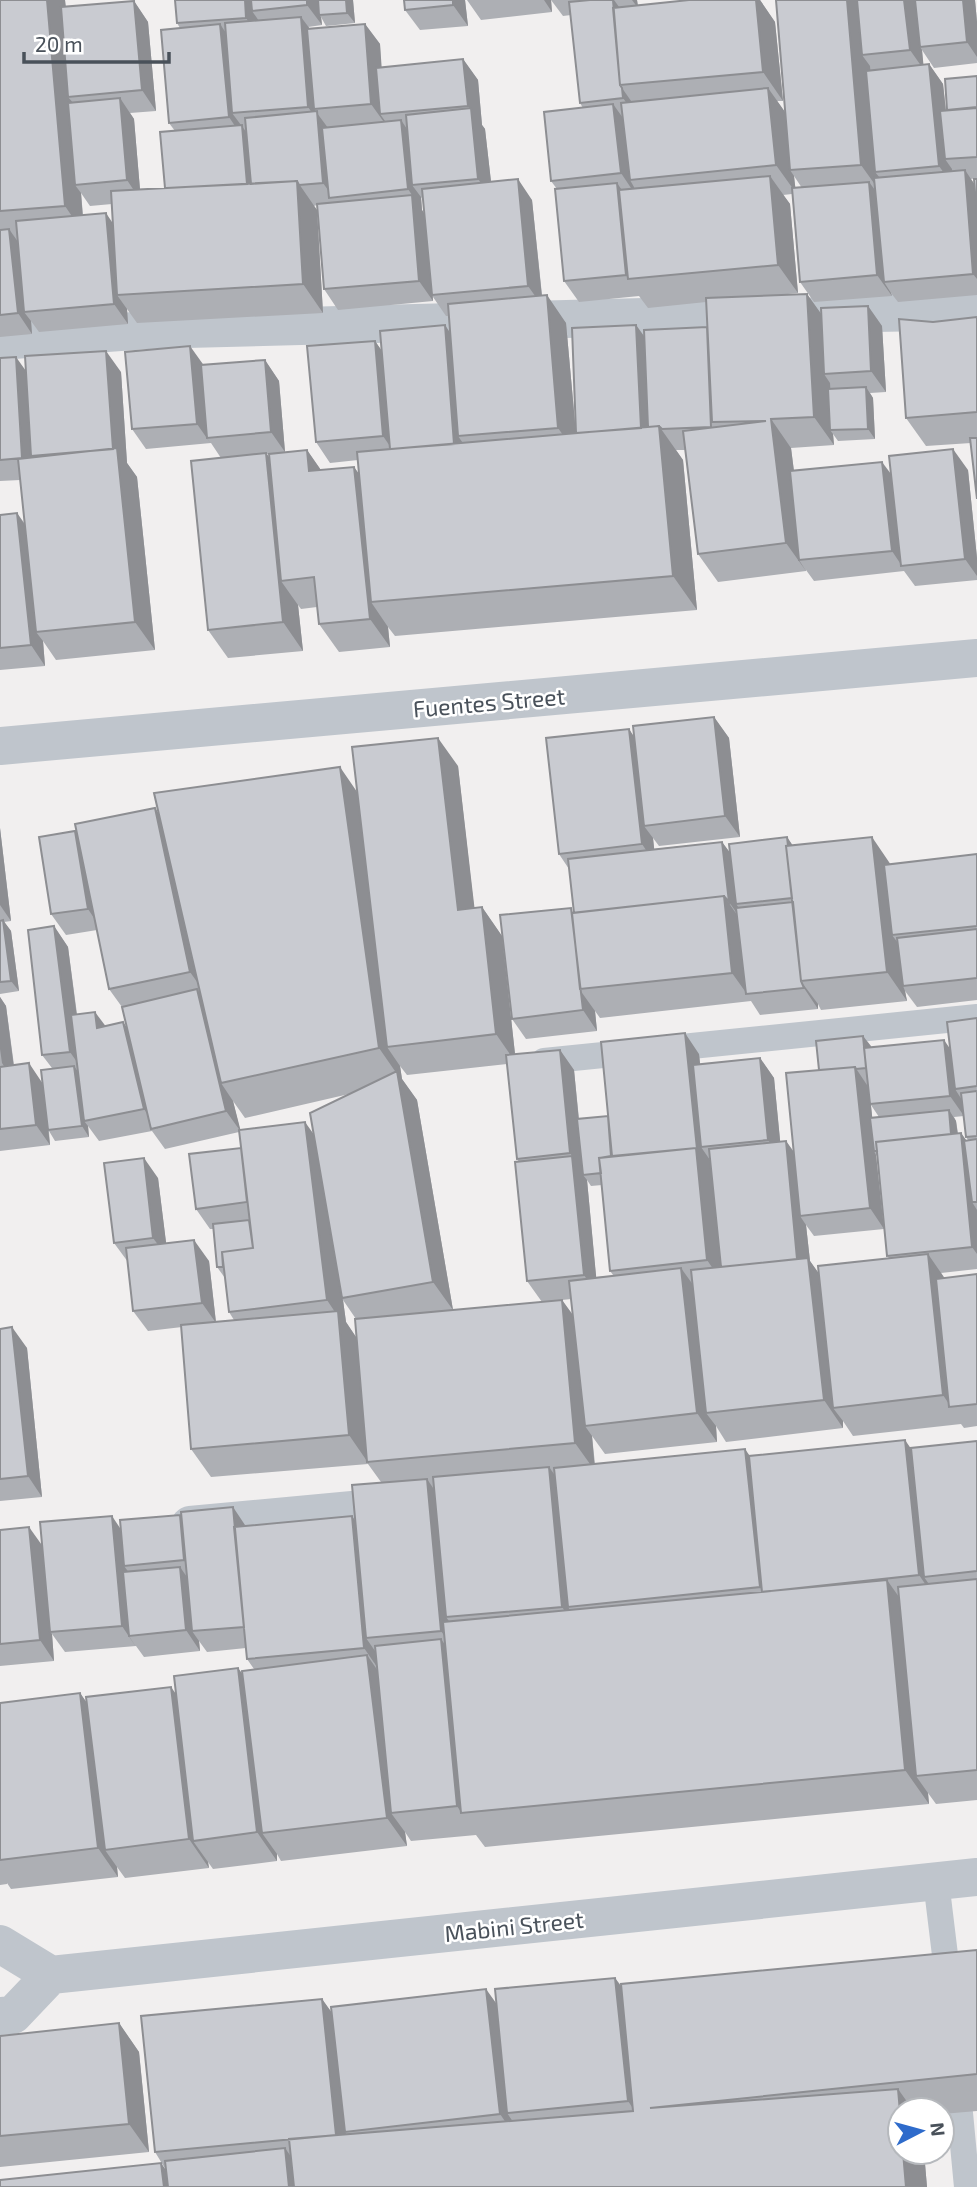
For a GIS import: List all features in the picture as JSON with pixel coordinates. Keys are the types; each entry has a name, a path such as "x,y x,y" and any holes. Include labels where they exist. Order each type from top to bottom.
{"street":[{"path":"0,341 161,330 607,316 930,312 977,307"},
{"name":"Fuentes Street","path":"0,746 977,658"},
{"path":"151,1529 440,1502"},
{"name":"Mabini Street","path":"51,1975 977,1877"},
{"path":"0,1944 51,1975 13,2015 0,2016"}],"lane":[{"path":"544,1061 977,1017"},
{"path":"936,1881 949,1990"},
{"path":"960,2113 967,2187"}],"building":[{"path":"0,0 47,0 65,206 0,211"},
{"path":"175,0 245,0 246,18 177,23"},
{"path":"251,0 307,0 307,5 252,11"},
{"path":"318,0 346,0 347,13 319,15"},
{"path":"404,0 453,0 453,5 405,10"},
{"path":"613,0 623,98 580,103 569,2"},
{"path":"689,0 756,0 763,72 620,85 613,8"},
{"path":"776,0 847,0 861,165 790,170"},
{"path":"857,0 904,0 910,50 862,55"},
{"path":"915,0 963,0 967,42 920,47"},
{"path":"134,1 142,90 68,97 61,7"},
{"path":"301,17 308,107 232,113 225,23"},
{"path":"220,24 229,117 169,123 161,30"},
{"path":"365,24 371,104 314,109 307,29"},
{"path":"463,59 468,106 380,114 376,68"},
{"path":"929,64 939,166 875,172 866,71"},
{"path":"977,76 977,107 947,110 945,79"},
{"path":"768,88 776,165 630,180 621,103"},
{"path":"120,98 127,180 75,185 68,103"},
{"path":"613,104 621,173 551,181 544,112"},
{"path":"471,108 478,179 412,185 406,115"},
{"path":"977,108 977,157 945,159 940,111"},
{"path":"317,111 323,183 299,185 297,181 251,184 245,118"},
{"path":"401,120 408,189 329,198 322,128"},
{"path":"242,125 247,184 165,188 160,132"},
{"path":"965,170 973,274 884,282 874,178"},
{"path":"770,176 778,265 628,279 619,190"},
{"path":"518,179 528,286 432,295 422,189"},
{"path":"974,179 977,179 977,218"},
{"path":"297,181 303,284 117,295 111,191"},
{"path":"869,182 877,275 800,282 792,188"},
{"path":"617,183 626,275 564,281 555,189"},
{"path":"412,195 419,281 324,289 317,204"},
{"path":"106,213 114,304 24,312 16,221"},
{"path":"9,229 18,313 0,315 0,230"},
{"path":"807,294 814,417 771,419 786,543 698,554 683,431 766,421 712,422 706,298"},
{"path":"547,295 558,428 458,436 448,304"},
{"path":"868,306 871,371 824,374 821,308"},
{"path":"977,317 977,412 906,418 899,319 933,322"},
{"path":"445,325 454,444 390,449 380,331"},
{"path":"636,325 641,428 576,433 572,328"},
{"path":"707,327 711,427 648,427 644,330"},
{"path":"375,341 383,436 316,442 307,346"},
{"path":"190,346 197,424 132,429 125,352"},
{"path":"106,351 113,449 31,456 25,356"},
{"path":"16,357 22,458 0,460 0,358"},
{"path":"265,360 271,432 207,438 201,365"},
{"path":"866,387 868,429 830,430 828,389"},
{"path":"659,426 673,576 371,602 357,452"},
{"path":"970,438 977,438 977,499"},
{"path":"117,448 135,622 36,632 18,459"},
{"path":"953,449 965,559 901,566 889,456"},
{"path":"307,450 309,471 354,467 370,619 319,624 314,577 281,581 269,454"},
{"path":"266,453 283,622 208,630 191,461"},
{"path":"882,462 892,551 799,560 790,471"},
{"path":"17,513 31,645 0,648 0,515"},
{"path":"714,717 725,816 644,826 633,726"},
{"path":"629,729 642,844 559,854 546,738"},
{"path":"438,738 458,910 482,907 496,1034 387,1047 352,747"},
{"path":"340,767 379,1048 221,1083 154,793"},
{"path":"155,808 190,972 109,989 75,824"},
{"path":"75,831 88,909 51,914 39,837"},
{"path":"787,837 792,898 736,904 729,844"},
{"path":"872,837 887,972 801,981 786,846"},
{"path":"722,842 729,902 724,896 574,913 568,859"},
{"path":"977,854 977,926 892,935 884,865"},
{"path":"724,896 732,973 580,989 572,913"},
{"path":"793,902 804,988 746,994 736,908"},
{"path":"571,908 583,1010 512,1019 500,915"},
{"path":"3,920 11,981 0,982 0,921"},
{"path":"54,926 70,1052 42,1055 28,930"},
{"path":"977,929 977,978 903,986 897,938"},
{"path":"197,989 226,1111 151,1129 122,1007"},
{"path":"95,1012 97,1028 123,1022 144,1109 84,1121 71,1015"},
{"path":"977,1018 977,1086 955,1089 947,1022"},
{"path":"685,1033 697,1149 612,1156 601,1042"},
{"path":"863,1036 866,1068 819,1070 816,1041"},
{"path":"944,1040 950,1096 870,1104 864,1048"},
{"path":"560,1050 570,1153 517,1159 506,1055"},
{"path":"760,1058 768,1140 701,1147 693,1065"},
{"path":"29,1063 36,1125 0,1129 0,1067"},
{"path":"74,1066 82,1126 48,1130 41,1070"},
{"path":"855,1067 870,1208 800,1216 786,1073"},
{"path":"397,1071 433,1282 342,1298 310,1113"},
{"path":"977,1091 977,1136 966,1137 961,1093"},
{"path":"949,1110 951,1134 876,1142 877,1151 874,1151 870,1118"},
{"path":"608,1116 611,1156 599,1158 601,1173 583,1175 577,1119"},
{"path":"305,1122 327,1300 229,1312 222,1252 253,1248 239,1130"},
{"path":"961,1133 972,1247 887,1256 876,1142"},
{"path":"977,1139 977,1202 972,1202 964,1141"},
{"path":"786,1141 797,1259 721,1267 709,1149"},
{"path":"241,1148 247,1202 196,1209 189,1154"},
{"path":"696,1148 707,1260 610,1271 599,1158"},
{"path":"572,1156 584,1275 527,1281 515,1162"},
{"path":"144,1158 153,1238 114,1243 104,1163"},
{"path":"249,1220 253,1248 222,1252 223,1267 217,1267 213,1224"},
{"path":"194,1240 202,1303 133,1311 126,1248"},
{"path":"928,1254 943,1395 833,1408 818,1266"},
{"path":"808,1258 824,1400 706,1413 691,1270"},
{"path":"681,1268 697,1413 585,1426 569,1281"},
{"path":"977,1274 977,1404 949,1407 936,1279"},
{"path":"562,1300 575,1443 367,1462 355,1319"},
{"path":"338,1311 349,1435 191,1449 181,1325"},
{"path":"12,1327 28,1476 0,1479 0,1329"},
{"path":"905,1440 919,1575 762,1592 749,1456"},
{"path":"977,1441 977,1571 924,1577 911,1448"},
{"path":"745,1449 760,1587 568,1607 554,1468"},
{"path":"549,1467 562,1607 446,1617 433,1477"},
{"path":"427,1479 441,1631 366,1638 352,1485"},
{"path":"233,1507 244,1627 192,1631 181,1512"},
{"path":"180,1515 184,1560 124,1566 120,1520"},
{"path":"112,1516 122,1626 50,1632 40,1522"},
{"path":"352,1516 364,1648 247,1659 234,1527"},
{"path":"29,1527 40,1640 0,1644 0,1530"},
{"path":"180,1567 186,1630 129,1636 123,1572"},
{"path":"977,1579 977,1770 916,1776 898,1587"},
{"path":"887,1580 905,1770 461,1813 443,1622"},
{"path":"441,1639 457,1806 391,1813 375,1646"},
{"path":"367,1655 387,1818 262,1833 242,1671"},
{"path":"238,1668 257,1832 193,1841 174,1676"},
{"path":"171,1687 189,1839 105,1850 86,1697"},
{"path":"80,1693 98,1848 0,1860 0,1703"},
{"path":"977,1950 977,2074 650,2108 898,2089 899,2096 886,2096 886,2166 904,2166 906,2187 294,2187 289,2139 633,2111 621,1984"},
{"path":"615,1978 628,2101 507,2113 495,1989"},
{"path":"486,1989 500,2114 345,2132 331,2007"},
{"path":"322,1999 336,2135 155,2152 141,2016"},
{"path":"119,2023 129,2124 0,2136 0,2036"},
{"path":"285,2148 289,2187 168,2187 165,2161"},
{"path":"161,2163 164,2187 0,2187 0,2180"}]}
